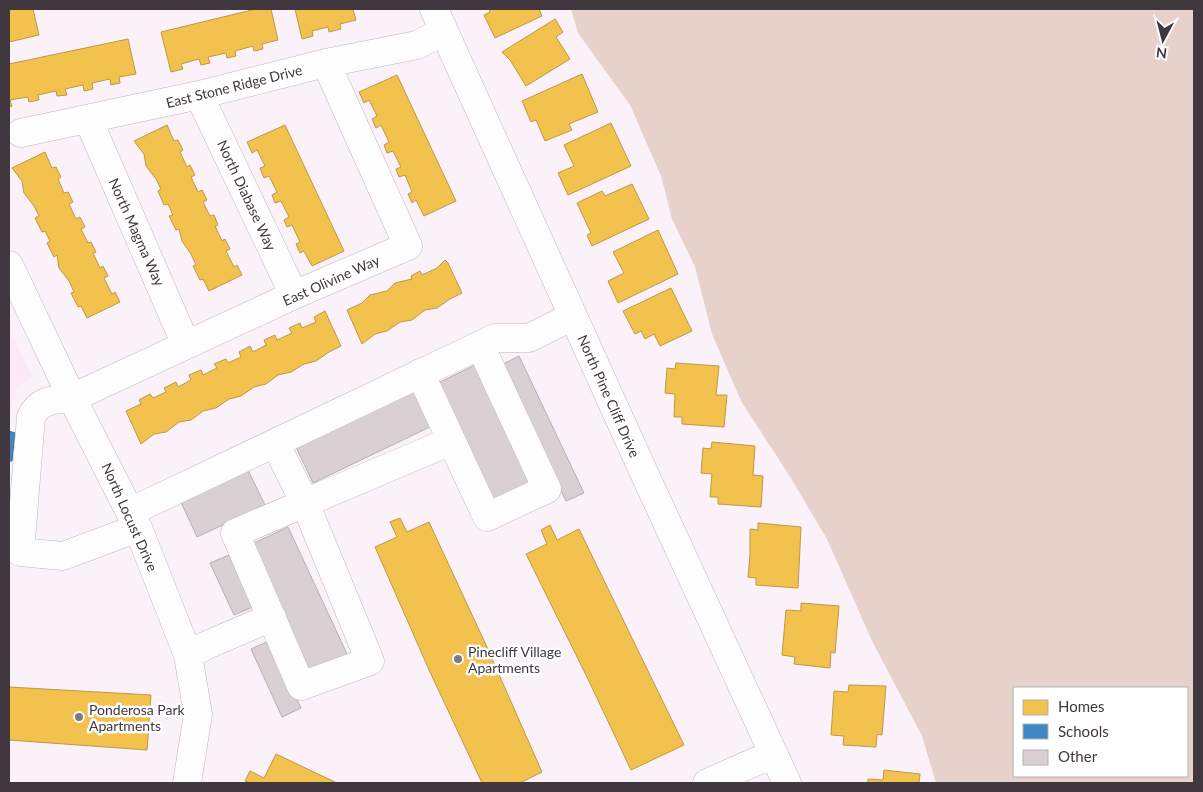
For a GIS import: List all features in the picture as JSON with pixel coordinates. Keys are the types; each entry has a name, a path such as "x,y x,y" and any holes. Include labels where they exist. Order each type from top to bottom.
{"street":[{"name":"East Stone Ridge Drive","path":"21,133 199,95 326,64 416,45 439,20"},
{"name":"North Pine Cliff Drive","path":"439,20 787,783"},
{"name":"East Olivine Way","path":"134,520 63,556 20,552 31,417 38,407 49,401 72,398 294,295 408,246 326,64"},
{"name":"North Diabase Way","path":"199,95 294,295"},
{"name":"North Magma Way","path":"88,119 186,344"},
{"name":"North Locust Drive","path":"9,265 72,398 134,520 188,655 198,714 188,783"},
{"path":"134,520 275,443 494,338 529,338 573,316"},
{"path":"420,373 487,517 547,489 480,345"},
{"path":"275,443 305,503 370,661 301,686 235,533 305,503 452,441"},
{"path":"188,655 272,617"},
{"path":"707,783 773,754"}],"shaded area":[{"path":"571,9 1194,9 1194,783 936,783 922,736 872,641 827,539 789,475 741,401 712,334 695,267 672,219 661,176 630,105 578,33"},
{"path":"9,329 33,377 22,383 16,390 10,410 9,410"}],"building: Homes":[{"path":"9,9 33,9 39,35 9,42"},
{"path":"256,9 271,9 278,40 262,44 263,49 254,51 253,46 235,51 236,56 227,58 226,53 208,57 210,63 201,65 199,59 181,64 183,69 171,72 161,32"},
{"path":"295,9 353,9 356,20 340,24 341,29 329,32 328,27 312,31 313,36 302,39"},
{"path":"489,9 539,9 542,16 495,38 484,15 490,12"},
{"path":"555,19 563,32 556,37 570,59 526,86 510,60 502,52"},
{"path":"128,39 136,74 119,77 120,83 111,85 110,79 92,83 93,89 84,91 83,85 65,89 67,95 57,96 56,91 38,95 39,100 29,102 28,97 10,100 12,106 9,107 9,64"},
{"path":"582,74 598,112 569,124 572,130 545,141 536,120 531,122 522,101"},
{"path":"397,75 456,201 424,216 416,200 412,203 408,194 412,192 405,175 399,177 396,169 401,167 393,151 387,153 384,145 389,142 381,125 376,128 372,119 377,116 369,100 364,103 359,92"},
{"path":"611,123 631,166 568,195 558,173 574,166 564,145"},
{"path":"167,125 174,141 178,140 183,150 180,152 187,167 190,165 195,175 191,177 198,192 202,190 207,200 203,202 210,216 214,215 218,225 215,226 222,241 225,239 230,249 226,251 234,267 237,265 242,275 209,291 203,279 200,280 193,266 196,265 182,241 179,229 176,230 169,216 173,215 168,204 164,205 158,191 161,189 146,166 144,154 134,141"},
{"path":"285,125 344,251 312,266 304,251 300,253 296,244 300,242 292,225 287,227 284,220 289,217 281,201 275,203 272,195 277,192 269,176 264,178 260,168 265,166 257,150 252,153 247,142"},
{"path":"45,152 52,168 56,167 61,177 58,179 64,193 68,192 73,202 69,204 76,219 80,217 85,227 81,229 88,243 91,242 96,252 93,253 100,268 103,266 108,276 104,278 112,294 115,292 120,302 87,318 81,306 78,307 71,293 74,292 69,281 59,268 57,255 54,257 47,243 50,241 45,231 42,232 35,218 39,216 24,193 22,181 12,168"},
{"path":"632,184 649,219 592,246 587,235 591,233 577,203 602,191 605,196"},
{"path":"658,230 678,274 618,303 608,281 624,273 613,252"},
{"path":"445,260 462,293 437,308 425,310 412,320 400,322 387,331 375,334 362,344 347,310 362,303 370,295 387,291 395,283 412,279 411,276 420,271 422,275 437,268"},
{"path":"671,288 692,331 660,346 654,334 645,339 641,331 635,334 623,311"},
{"path":"325,311 341,346 316,361 304,364 291,372 278,375 266,384 254,387 241,396 229,399 216,408 203,411 191,420 179,422 166,432 154,434 141,444 126,411 141,404 139,400 150,394 153,398 166,392 164,388 176,382 178,387 191,380 189,375 201,370 203,375 217,368 214,364 226,359 228,363 241,357 239,352 250,346 253,352 266,345 264,340 275,335 277,340 292,333 289,328 300,323 302,328 316,322 314,317"},
{"path":"676,363 719,366 716,395 727,395 724,427 682,424 682,417 674,417 675,394 665,393 667,368 675,369"},
{"path":"712,442 755,446 753,475 763,476 761,507 718,504 718,497 710,497 712,474 701,473 703,448 711,449"},
{"name":"Pinecliff Village Apartments","path":"400,518 407,532 429,522 542,772 520,783 482,783 430,672 375,547 397,537 390,522"},
{"path":"758,523 801,527 798,588 756,585 756,578 748,577 750,529 758,530"},
{"name":"Pinecliff Village Apartments","path":"550,525 557,540 579,529 684,745 631,770 526,554 547,544 541,530"},
{"path":"801,603 839,606 835,653 831,652 830,668 794,664 795,657 782,655 786,610 801,611"},
{"path":"849,685 886,686 882,735 877,734 876,747 843,745 844,736 831,735 834,691 848,692"},
{"name":"Ponderosa Park Apartments","path":"9,687 151,695 147,750 9,740"},
{"path":"276,754 337,783 251,783 245,781 250,771 264,778"},
{"path":"884,770 920,774 919,783 868,783 868,779 883,780"}],"building: Schools":[{"path":"9,431 15,433 12,461 9,461"}],"building: Other":[{"path":"519,356 584,493 566,501 501,365"},
{"path":"475,365 532,484 495,502 438,383"},
{"path":"414,389 432,426 313,483 295,445"},
{"path":"247,468 265,505 197,537 180,500"},
{"path":"288,527 348,656 310,673 250,545"},
{"path":"229,555 253,607 234,615 210,563"},
{"path":"269,641 301,708 282,717 251,649"}],"place":[{"name":"Pinecliff Village Apartments","path":"458,659"},
{"name":"Ponderosa Park Apartments","path":"79,717"}]}
